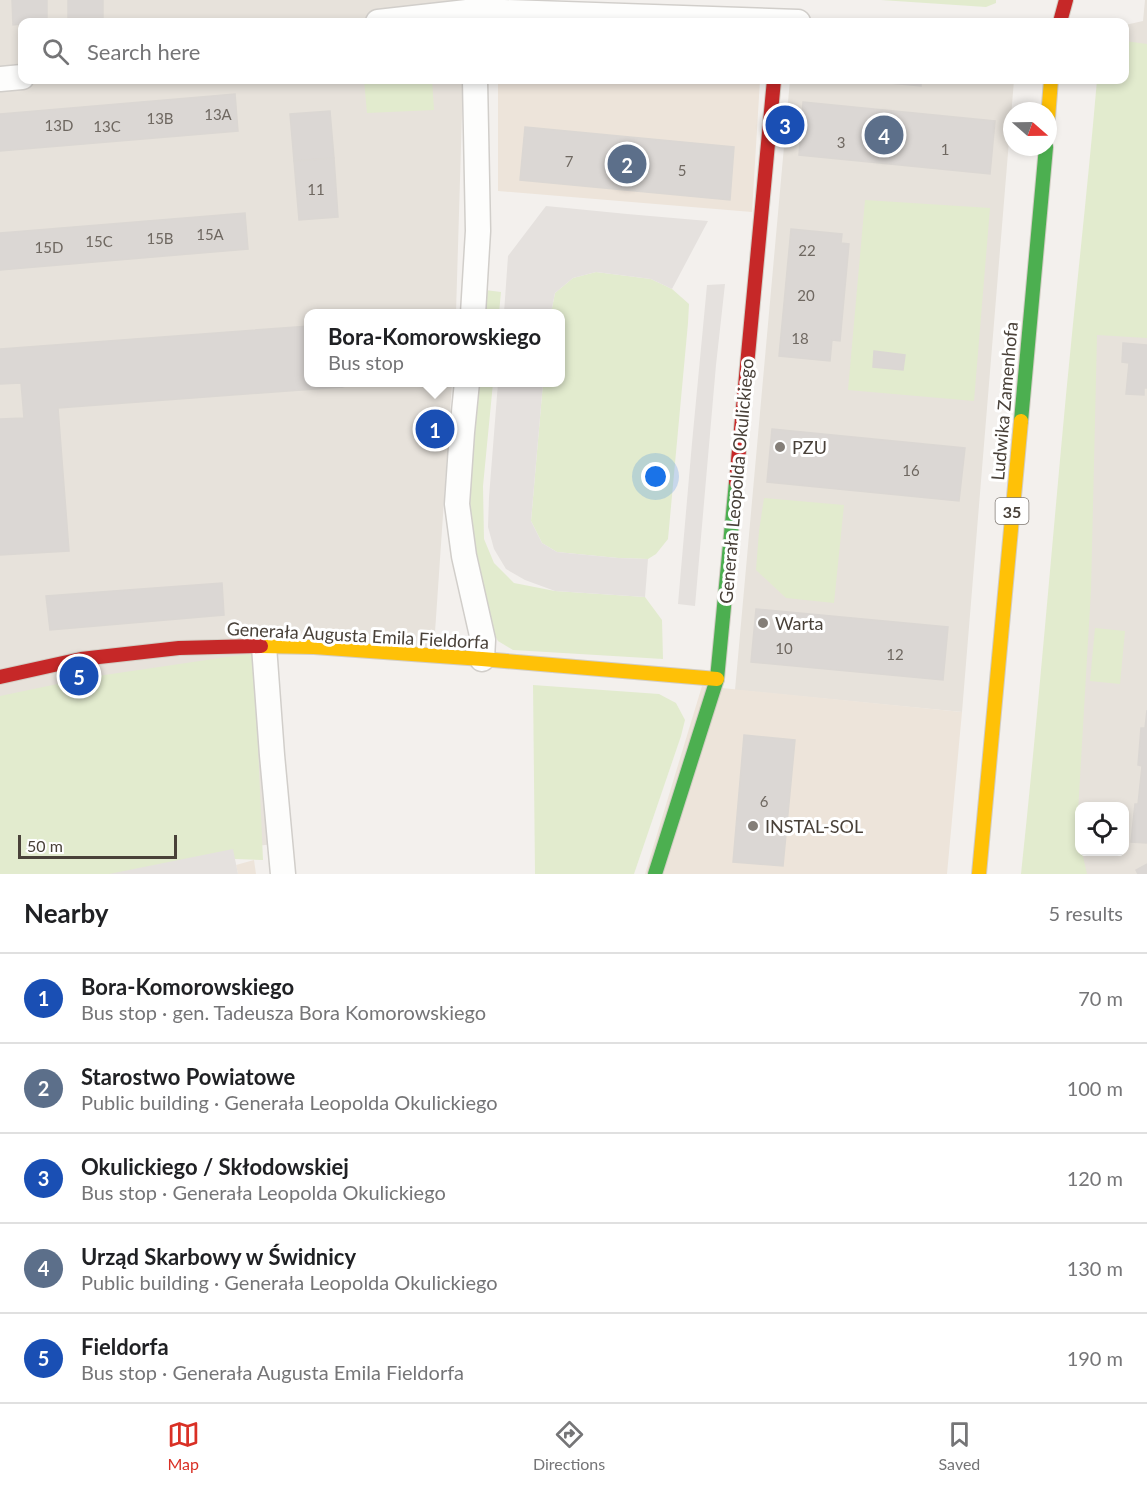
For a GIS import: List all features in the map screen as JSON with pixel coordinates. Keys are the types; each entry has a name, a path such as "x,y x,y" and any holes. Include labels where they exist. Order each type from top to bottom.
{"street":[{"path":"1061,18 1066,0"},
{"path":"456,18 537,18"},
{"path":"0,79 18,77"},
{"path":"473,309 478,231 475,84"},
{"name":"Generała Leopolda Okulickiego","path":"655,874 717,679 774,84"},
{"path":"1049,102 1051,84"},
{"name":"Ludwika Zamenhofa","path":"979,874 1045,156"},
{"path":"466,387 458,504 464,556 483,640 482,658"},
{"path":"264,646 283,874"},
{"name":"Generała Augusta Emila Fieldorfa","path":"0,677 81,659 179,648 264,646 482,658 717,679"}],"shaded area":[{"path":"0,0 465,0 464,18 18,18 18,84 463,84 456,309 304,309 304,387 452,387 434,647 261,639 274,844 0,874"},
{"path":"1145,0 1147,0 1147,874 1029,874 1124,84 1129,84 1129,24 1143,21"},
{"path":"498,84 760,84 752,212 498,191"},
{"path":"790,84 1014,84 1012,102 1003,102 1003,156 1008,156 962,712 735,690"},
{"path":"546,206 708,221 672,289 651,279 596,272 573,278 555,293 552,309 504,309 508,256"},
{"path":"725,284 695,606 678,604 707,285"},
{"path":"498,387 543,387 531,521 542,543 557,552 648,559 645,597 555,591 525,580 506,569 494,549 488,527"},
{"path":"702,686 962,712 947,874 645,874"},
{"path":"233,849 238,874 109,874"},
{"path":"254,860 256,874 238,874 236,865"}],"green space":[{"path":"881,0 996,0 996,3 986,7"},
{"path":"1129,42 1147,44 1147,338 1097,335 1091,590 1079,802 1075,802 1075,856 1083,856 1087,874 1021,874 1039,695 1097,84 1129,84"},
{"path":"364,84 432,84 434,110 367,113"},
{"path":"865,200 990,208 974,401 848,390"},
{"path":"596,272 651,279 672,289 689,304 668,539 656,554 648,559 557,552 542,543 531,521 543,387 565,387 565,309 552,309 555,293 573,278"},
{"path":"485,290 501,292 499,309 483,309"},
{"path":"477,387 493,387 483,486 484,539 494,563 514,583 555,591 645,597 662,620 663,659 513,650 498,641 491,629 471,533 469,471"},
{"path":"764,498 844,505 834,603 786,598 756,570"},
{"path":"1095,628 1125,631 1120,684 1090,681"},
{"path":"254,653 263,860 235,859 139,874 0,874 0,696 91,677"},
{"path":"533,685 659,694 676,703 685,720 634,874 535,874"}],"building":[{"path":"12,0 47,0 47,18 18,18 18,24 13,25"},
{"path":"68,0 103,0 103,18 68,18"},
{"path":"235,94 238,131 0,151 0,114"},
{"path":"803,102 995,121 990,174 799,155"},
{"path":"330,111 334,158 294,161 290,114"},
{"path":"525,127 734,147 730,200 520,180"},
{"path":"334,158 338,217 299,220 294,161"},
{"path":"245,213 248,249 0,270 0,233"},
{"path":"791,229 842,234 841,243 849,244 840,341 832,340 830,361 779,356"},
{"path":"304,326 304,387 342,387 58,408 69,551 0,555 0,419 24,418 21,383 0,384 0,349"},
{"path":"1123,343 1147,345 1147,388 1144,388 1144,395 1126,394 1129,363 1122,362"},
{"path":"874,351 905,355 903,370 873,367"},
{"path":"772,429 965,448 959,501 767,482"},
{"path":"222,583 224,615 50,630 46,596"},
{"path":"756,609 948,627 943,680 751,662"},
{"path":"1147,710 1147,843 1131,842 1142,766 1138,765 1141,728 1145,728"},
{"path":"744,735 795,740 783,866 733,862"},
{"path":"1147,864 1147,874 1138,874 1136,870"}],"traffic: fast":[{"path":"1021,421 1045,156"},
{"path":"655,874 717,679 736,482"}],"traffic: slow":[{"path":"1049,102 1051,84"},
{"path":"979,874 1021,421"},
{"path":"261,646 314,647 482,659 717,679"}],"traffic: jam":[{"path":"1061,18 1066,0"},
{"path":"736,482 774,84"},
{"path":"0,677 81,659 179,648 261,646"}],"place":[{"name":"Okulickiego / Skłodowskiej","path":"785,125"},
{"name":"Urząd Skarbowy w Świdnicy","path":"884,135"},
{"name":"Starostwo Powiatowe","path":"627,164"},
{"name":"Bora-Komorowskiego","path":"435,429"},
{"name":"PZU","path":"780,447"},
{"name":"Warta","path":"763,623"},
{"name":"Fieldorfa","path":"79,676"},
{"name":"INSTAL-SOL","path":"753,826"}]}
